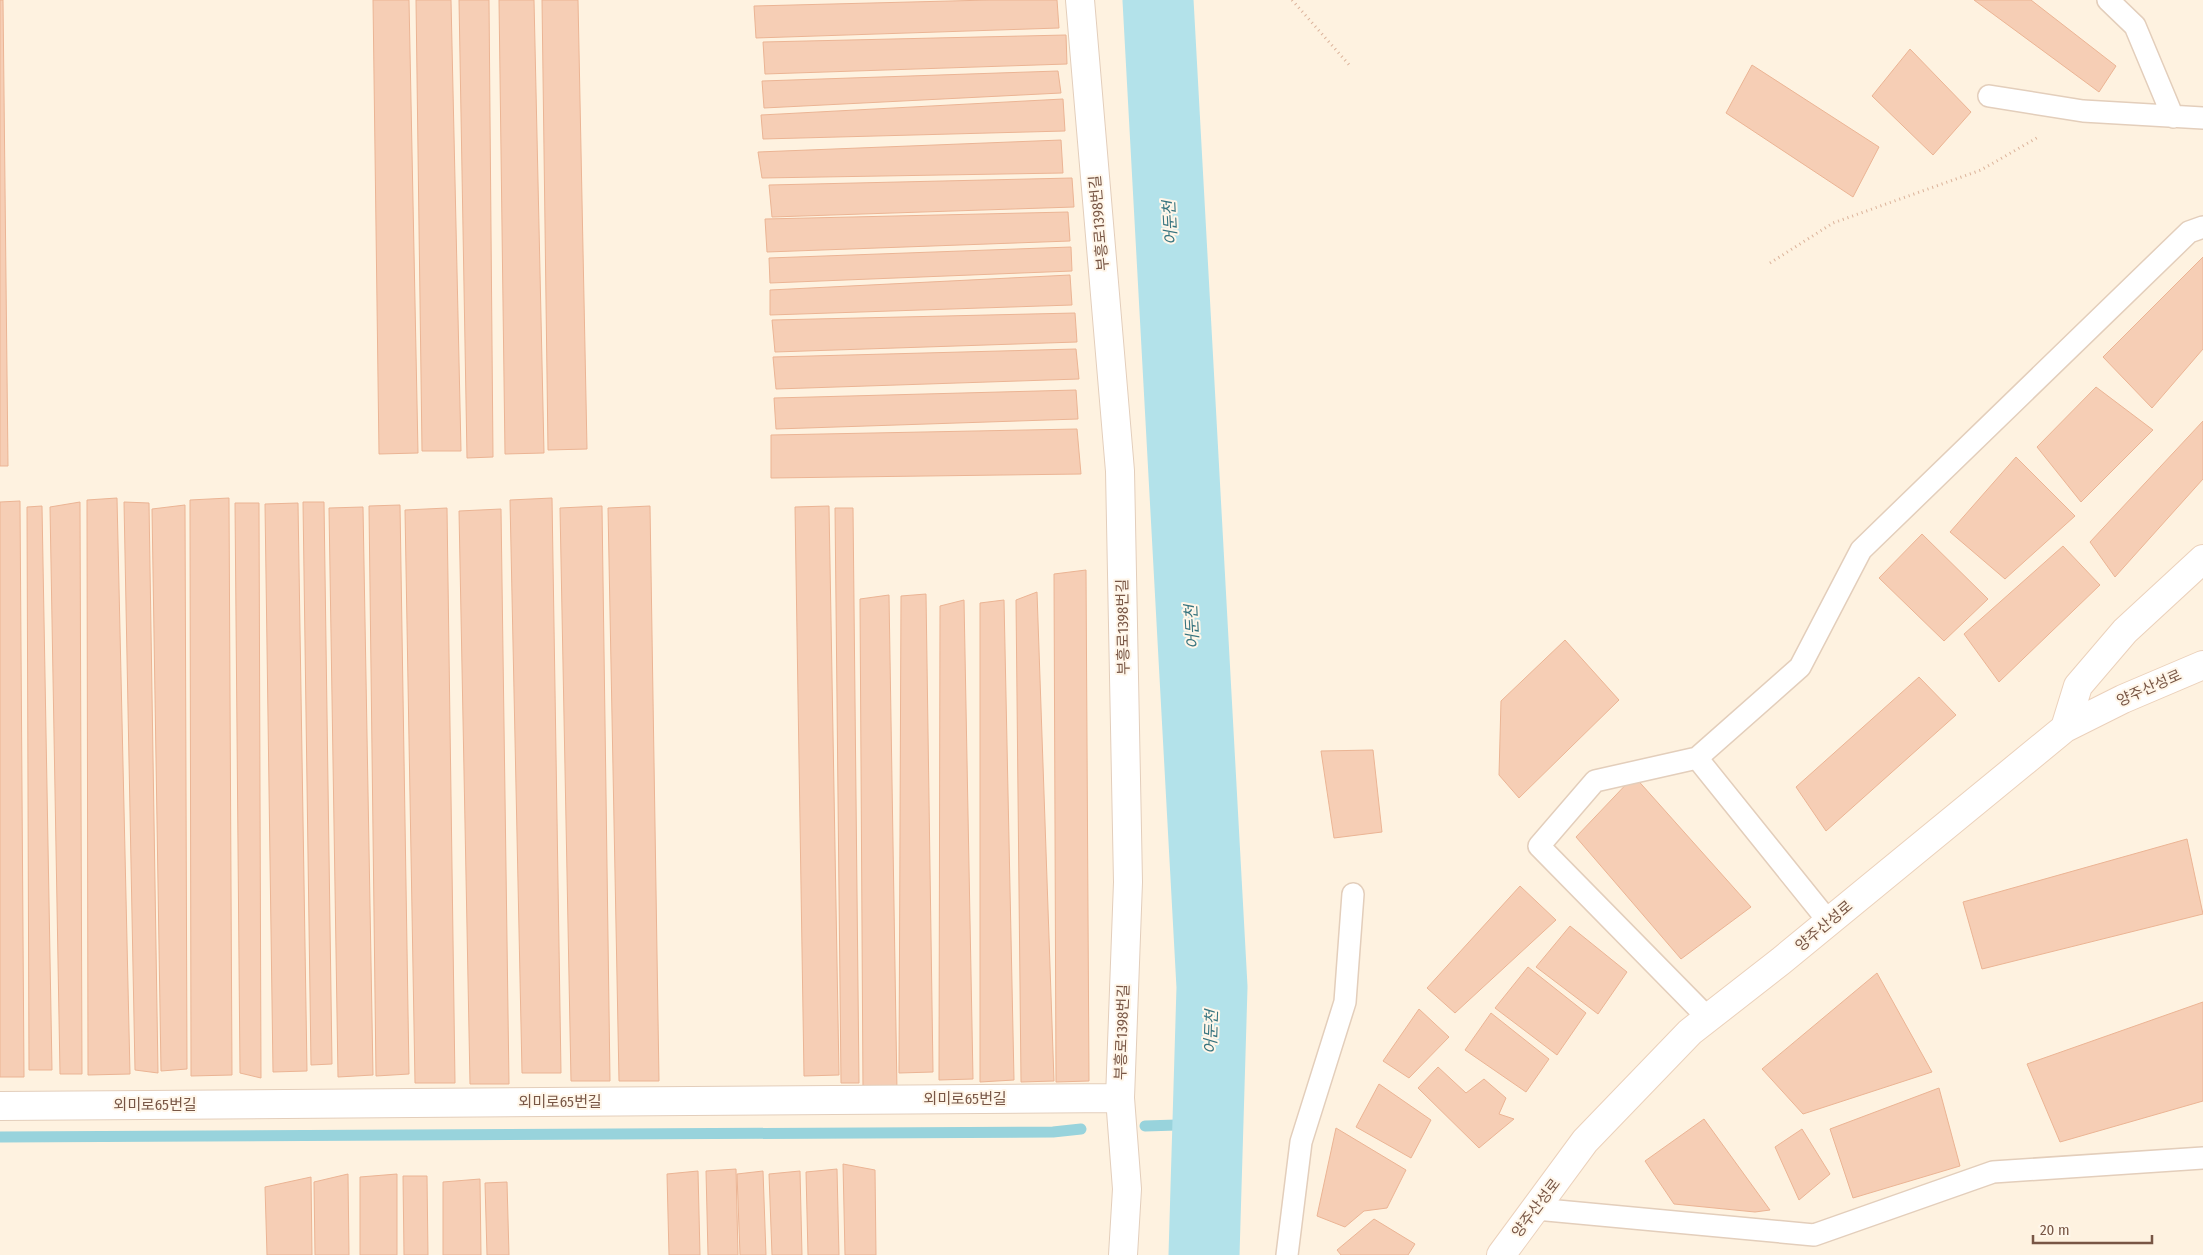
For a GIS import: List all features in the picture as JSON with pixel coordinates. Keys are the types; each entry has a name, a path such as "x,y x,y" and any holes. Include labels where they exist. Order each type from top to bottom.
{"street":[{"name":"부흥로1398번길","path":"1080,0 1120,472 1128,882 1120,1098 1126,1189 1123,1255"},
{"path":"2065,728 2078,686 2125,631 2203,559"},
{"name":"양주산성로","path":"1504,1253 1585,1141 1690,1032 2065,728 2123,699 2203,665"},
{"name":"외미로65번길","path":"0,1106 1120,1098"}],"lane":[{"path":"2108,0 2135,26 2173,116"},
{"path":"1989,96 2083,111 2203,118"},
{"path":"1708,1018 1539,846 1595,781 1697,758 1800,667 1861,550 2189,232 2203,227"},
{"path":"1697,758 1828,922"},
{"path":"1287,1255 1301,1142 1345,1002 1353,894"},
{"path":"1536,1209 1814,1235 1993,1172 2203,1158"}],"path":[{"path":"1292,0 1351,67"},
{"path":"1770,263 1833,223 1981,170 2083,111"}],"building":[{"path":"0,0 3,0 8,466 0,466"},
{"path":"373,0 409,0 418,453 379,454"},
{"path":"416,0 451,0 461,451 422,451"},
{"path":"459,0 489,0 493,457 467,458"},
{"path":"499,0 534,0 544,453 505,454"},
{"path":"542,0 578,0 587,449 548,450"},
{"path":"1057,0 1059,28 756,38 754,6"},
{"path":"1974,0 2031,0 2116,66 2099,92"},
{"path":"1066,35 1067,64 765,74 763,42"},
{"path":"1910,49 1971,112 1933,155 1872,96"},
{"path":"1752,65 1879,147 1853,197 1726,113"},
{"path":"1058,71 1061,93 764,108 762,81"},
{"path":"1063,99 1065,131 763,139 761,115"},
{"path":"1061,140 1063,173 762,178 758,152"},
{"path":"1072,178 1074,207 772,217 769,185"},
{"path":"1068,212 1070,241 767,252 765,219"},
{"path":"1071,247 1072,271 770,283 769,258"},
{"path":"2203,257 2203,349 2152,408 2103,357"},
{"path":"1070,275 1072,305 770,315 770,290"},
{"path":"1075,313 1077,342 775,352 772,320"},
{"path":"1076,349 1079,379 776,389 773,357"},
{"path":"2096,387 2153,430 2081,502 2037,447"},
{"path":"1076,390 1078,419 776,429 774,398"},
{"path":"2203,421 2203,479 2115,577 2090,542"},
{"path":"1077,429 1081,474 771,478 771,435"},
{"path":"2016,457 2075,516 2005,579 1950,532"},
{"path":"117,498 130,1074 88,1075 87,500"},
{"path":"229,498 232,1075 191,1076 190,500"},
{"path":"552,498 561,1073 522,1073 510,500"},
{"path":"20,501 24,1077 0,1077 0,502"},
{"path":"80,502 82,1074 60,1074 50,507"},
{"path":"124,502 149,503 158,1073 135,1070"},
{"path":"303,502 324,502 332,1064 311,1065"},
{"path":"235,503 259,503 261,1078 240,1073"},
{"path":"298,503 307,1071 273,1072 265,504"},
{"path":"185,505 187,1069 161,1071 152,509"},
{"path":"400,505 409,1074 376,1076 369,506"},
{"path":"42,506 52,1070 29,1070 27,507"},
{"path":"602,506 610,1081 571,1081 560,508"},
{"path":"650,506 659,1081 619,1081 608,508"},
{"path":"829,506 839,1075 804,1076 795,507"},
{"path":"363,507 373,1075 338,1077 329,508"},
{"path":"447,508 455,1083 415,1083 405,510"},
{"path":"835,508 853,508 859,1083 841,1083"},
{"path":"501,509 509,1084 470,1084 459,511"},
{"path":"1922,534 1988,599 1944,641 1879,578"},
{"path":"2063,546 2100,585 1999,682 1964,634"},
{"path":"1086,570 1089,1081 1056,1082 1054,574"},
{"path":"1037,592 1054,1081 1021,1082 1016,600"},
{"path":"926,594 933,1072 899,1073 901,596"},
{"path":"889,595 897,1091 863,1092 860,599"},
{"path":"964,600 973,1079 939,1080 940,606"},
{"path":"1004,600 1014,1080 980,1082 980,603"},
{"path":"1565,640 1619,700 1519,798 1499,775 1501,701"},
{"path":"1919,677 1956,715 1826,831 1796,787"},
{"path":"1373,750 1382,832 1334,838 1321,751"},
{"path":"1634,776 1751,907 1681,959 1576,837"},
{"path":"2187,839 2203,914 1982,969 1963,902"},
{"path":"1520,886 1556,920 1455,1013 1427,988"},
{"path":"1570,926 1627,972 1598,1014 1536,967"},
{"path":"1528,967 1586,1013 1557,1055 1495,1008"},
{"path":"1877,973 1932,1072 1803,1114 1762,1069"},
{"path":"2203,1002 2203,1101 2060,1142 2027,1064"},
{"path":"1419,1009 1449,1037 1409,1078 1383,1061"},
{"path":"1491,1013 1549,1059 1526,1092 1465,1050"},
{"path":"1438,1067 1466,1093 1484,1079 1506,1098 1499,1114 1514,1119 1479,1148 1418,1088"},
{"path":"1379,1084 1431,1120 1411,1158 1356,1127"},
{"path":"1939,1088 1960,1166 1853,1198 1830,1129"},
{"path":"1704,1119 1770,1210 1755,1212 1674,1204 1645,1161"},
{"path":"1336,1128 1406,1170 1387,1208 1364,1211 1345,1227 1317,1216"},
{"path":"1802,1129 1830,1174 1799,1200 1775,1147"},
{"path":"843,1164 875,1170 876,1255 845,1255"},
{"path":"736,1169 738,1255 708,1255 706,1171"},
{"path":"837,1169 839,1255 808,1255 806,1172"},
{"path":"698,1171 700,1255 669,1255 667,1174"},
{"path":"763,1171 766,1255 740,1255 737,1174"},
{"path":"800,1171 802,1255 772,1255 769,1174"},
{"path":"348,1174 349,1255 315,1255 314,1182"},
{"path":"397,1174 397,1255 360,1255 360,1177"},
{"path":"403,1176 427,1176 428,1255 404,1255"},
{"path":"311,1177 312,1255 267,1255 265,1187"},
{"path":"480,1179 481,1255 443,1255 443,1182"},
{"path":"507,1182 509,1255 487,1255 485,1183"},
{"path":"1374,1219 1415,1244 1408,1255 1341,1255 1337,1250"}],"waterway":[{"name":"어둔천","path":"1158,0 1212,987 1204,1255"},
{"path":"1145,1126 1208,1124"},
{"path":"0,1137 1053,1132 1081,1129"}]}
